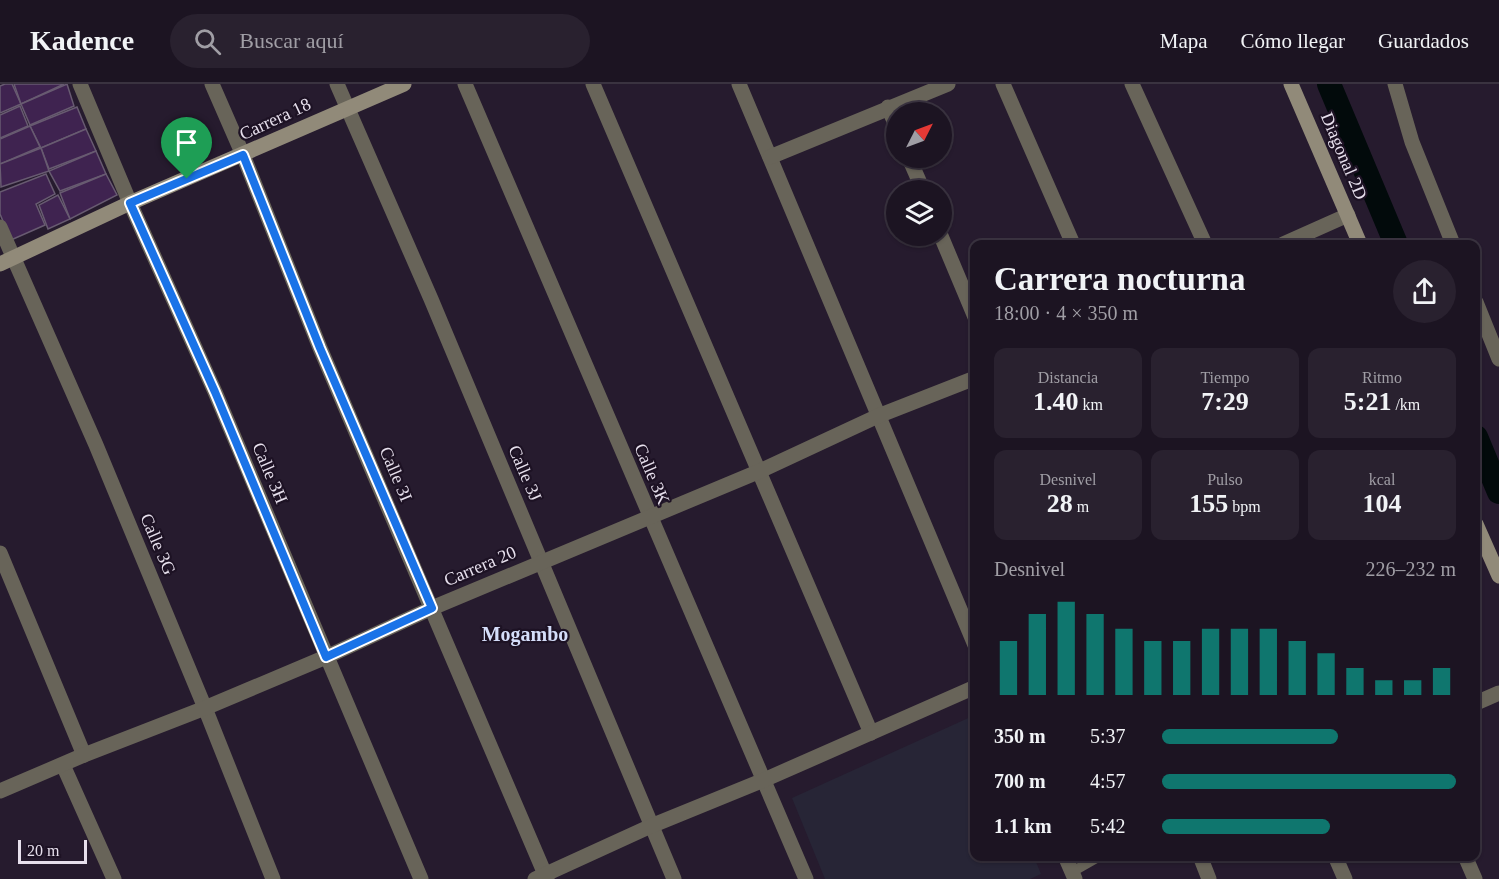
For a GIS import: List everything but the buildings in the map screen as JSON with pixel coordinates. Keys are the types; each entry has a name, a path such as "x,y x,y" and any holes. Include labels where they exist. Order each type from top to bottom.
{"street":[{"name":"Calle 3H","path":"80,84 130,203 215,392 421,879"},
{"name":"Calle 3I","path":"212,84 243,155 320,348 432,608 542,878"},
{"name":"Calle 3J","path":"337,84 431,299 674,879"},
{"name":"Carrera 18","path":"0,264 130,203 404,84"},
{"name":"Calle 3K","path":"465,84 806,879"},
{"path":"593,84 871,733"},
{"path":"739,84 970,633"},
{"path":"901,102 948,84"},
{"path":"1003,84 1070,240"},
{"path":"1132,84 1203,240"},
{"name":"Diagonal 2D","path":"1291,84 1358,240"},
{"path":"1395,84 1412,142 1451,240"},
{"path":"770,157 886,108"},
{"path":"1292,240 1348,215"},
{"name":"Calle 3G","path":"0,227 100,456 273,879"},
{"path":"945,246 970,305"},
{"path":"1480,312 1499,359"},
{"name":"Carrera 20","path":"0,791 326,657 541,561 760,471 878,416 970,380"},
{"path":"1480,533 1499,576"},
{"path":"0,553 84,755"},
{"path":"542,878 651,826 764,780 970,689"},
{"path":"1480,701 1499,693"},
{"path":"63,765 114,879"},
{"path":"1057,879 1073,875 1067,861"},
{"path":"1202,861 1209,879"},
{"path":"1337,861 1345,879"},
{"path":"1467,861 1475,879"}],"lane":[{"path":"1073,875 1093,861"}],"shaded area":[{"path":"970,717 970,861 1036,861 1041,874 1030,879 825,879 792,798"}],"waterway":[{"path":"1329,84 1394,240"},
{"path":"1480,447 1499,492"}],"district":[{"name":"Mogambo","path":"525,634"}],"route":[{"path":"243,155 320,348 432,608 326,657 215,392 130,203 187,179 243,155"}]}
